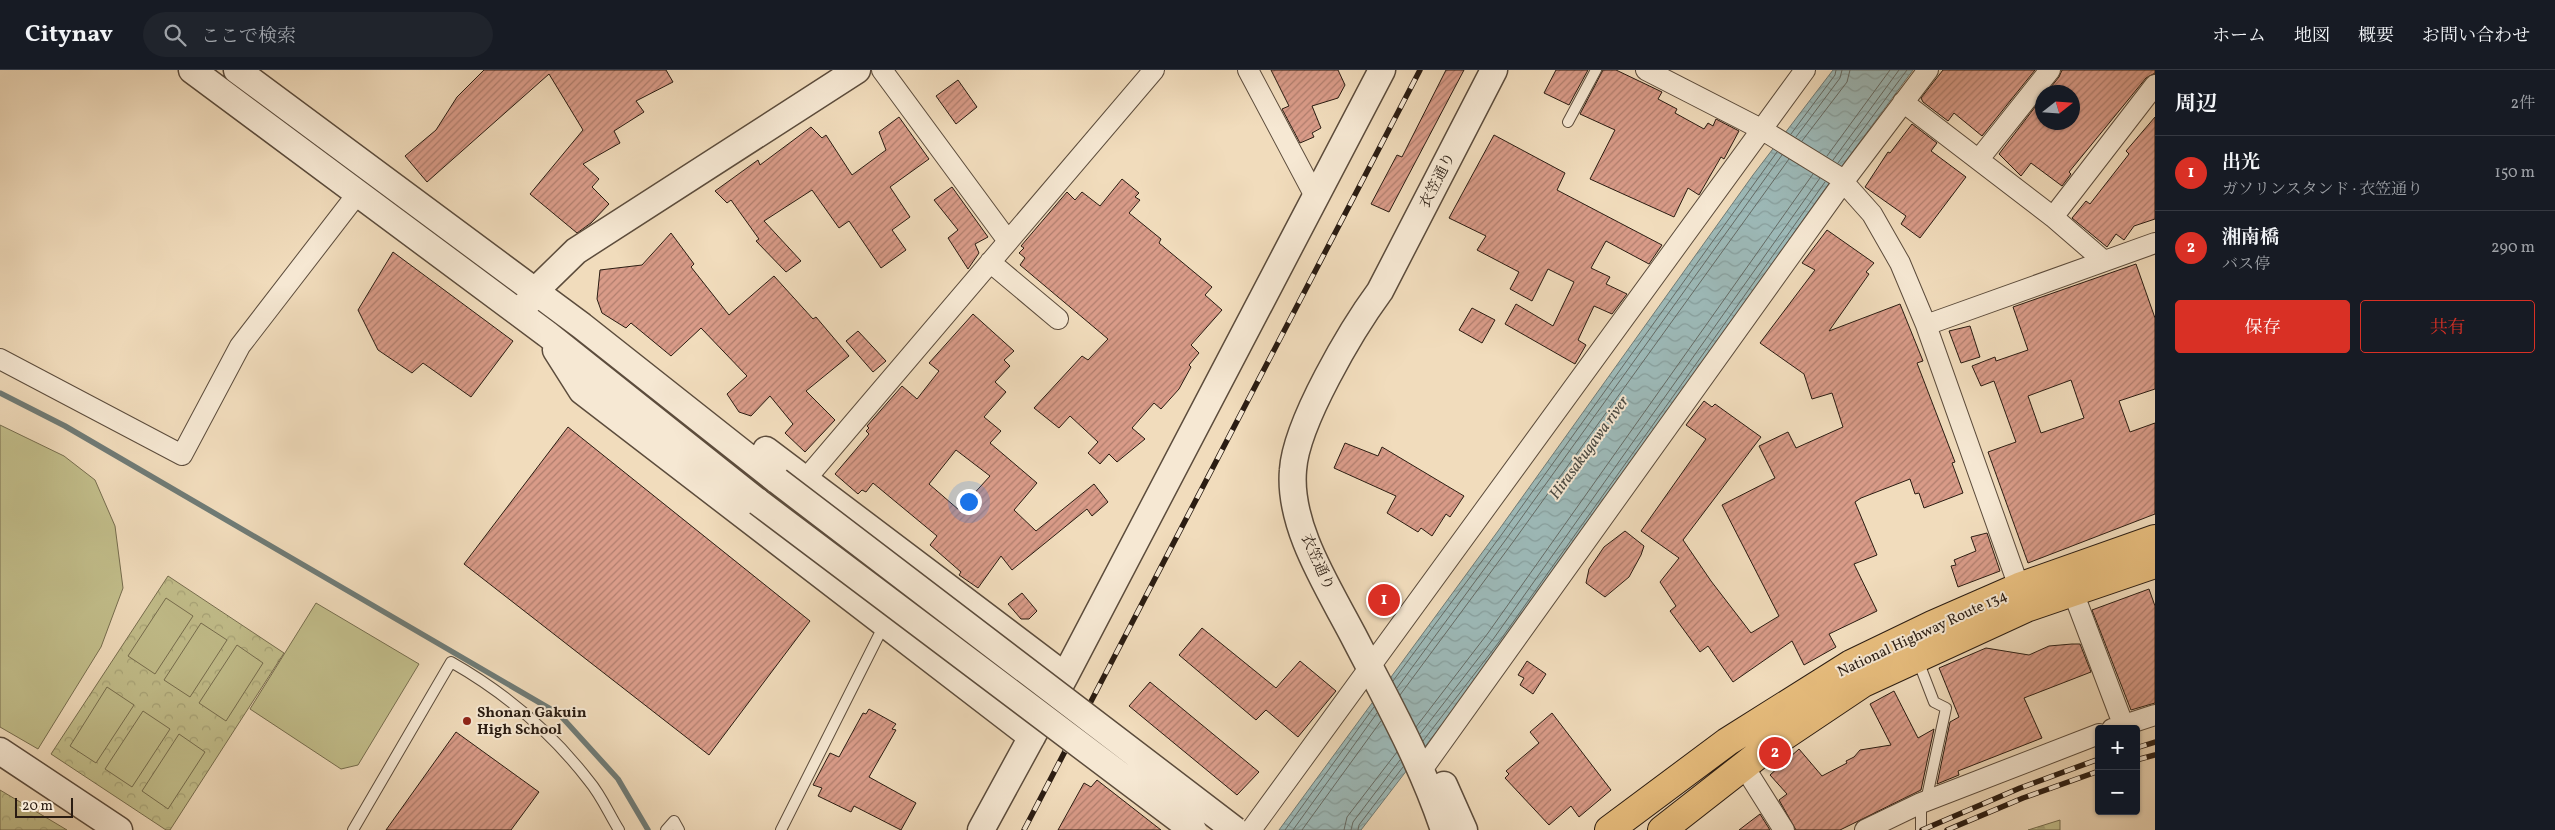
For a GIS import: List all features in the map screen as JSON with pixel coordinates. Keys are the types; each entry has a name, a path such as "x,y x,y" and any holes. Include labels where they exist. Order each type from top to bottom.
{"highway":[{"name":"National Highway Route 134","path":"1662,828 1743,765 1912,647 2019,587 2155,539"},
{"name":"National Highway Route 134","path":"1609,830 1727,742 1851,664 1912,647 2155,564"}],"street":[{"path":"192,70 547,334 758,502 1193,830"},
{"path":"237,70 582,326 778,481 1235,830"},
{"path":"520,314 536,291 576,250 857,70"},
{"path":"882,70 1008,241"},
{"path":"804,481 1154,70"},
{"path":"1248,70 1316,198"},
{"path":"981,830 1065,676 1382,70"},
{"name":"衣笠通り","path":"1464,830 1377,666 1321,542 1310,508 1306,473 1316,438 1333,398 1372,328 1380,291 1494,70"},
{"path":"1646,70 1764,131 1842,179 1872,214 1900,263 1926,325 2019,587"},
{"path":"1251,830 1377,666 1764,131 1805,70"},
{"path":"1427,761 1842,179 1928,70"},
{"path":"1979,159 2050,70"},
{"path":"2053,217 2155,85"},
{"path":"1903,102 2053,217 2104,261"},
{"path":"0,359 182,455 240,346 358,193"},
{"path":"1926,325 2155,243"},
{"path":"990,262 1058,319"},
{"path":"582,326 666,369 804,481 1065,676"},
{"path":"547,334 582,391 1032,737"},
{"path":"2073,592 2117,725"},
{"path":"996,710 1030,650"},
{"path":"2120,725 2155,715"},
{"path":"1865,830 1923,802 2095,736"},
{"path":"0,750 119,830"},
{"name":"衣笠通り","path":"1427,761 1444,830"},
{"name":"衣笠通り","path":"1427,761 1476,830"},
{"path":"1743,765 1784,830"}],"lane":[{"path":"1568,122 1596,70"},
{"path":"781,830 884,625"},
{"path":"1912,647 1934,702 1946,708 1923,802 1921,830"},
{"path":"353,830 451,662 482,680 549,734 590,782 619,830"},
{"path":"666,830 674,821 679,830"}],"green space":[{"path":"0,425 64,456 95,480 115,526 123,588 101,647 38,749 0,727"},
{"path":"168,576 284,653 170,830 166,830 51,754"},
{"path":"166,598 193,616 155,674 128,656"},
{"path":"316,603 419,664 358,765 341,769 250,709"},
{"path":"201,623 227,640 190,697 164,680"},
{"path":"237,645 263,663 226,721 199,703"},
{"path":"107,687 134,705 96,763 70,746"},
{"path":"143,711 170,729 132,787 105,769"},
{"path":"179,734 205,752 168,809 142,791"},
{"path":"0,790 67,830 0,830"},
{"path":"2060,820 2060,830 2028,830"}],"water":[{"name":"Hirasakugawa river","path":"1833,70 1913,70 1825,189 1503,645 1361,830 1279,830 1498,531 1753,175"}],"building":[{"path":"484,70 666,70 673,82 636,101 644,112 614,131 620,143 583,164 599,179 592,187 609,204 591,223 577,233 530,194 583,130 549,74 427,182 405,156 436,130 457,97"},
{"path":"1271,70 1338,70 1345,85 1338,98 1312,106 1321,128 1312,133 1314,137 1300,143 1282,109 1289,106"},
{"path":"1446,70 1464,70 1389,212 1371,204 1397,155 1402,157"},
{"path":"1556,70 1588,70 1569,105 1544,93"},
{"path":"1603,70 1616,70 1662,92 1658,99 1677,109 1675,113 1704,129 1708,123 1713,126 1716,119 1739,131 1724,159 1721,157 1699,195 1688,188 1674,217 1590,179 1615,130 1580,114"},
{"path":"1943,70 2035,70 1982,136 1954,113 1948,121 1923,102 1921,98"},
{"path":"2062,70 2155,70 2155,73 2146,78 2069,172 2071,174 2062,186 2031,163 2021,176 1999,154 2035,107 2035,130 2080,130 2080,85 2053,85"},
{"path":"958,80 977,107 956,124 936,96"},
{"path":"899,117 929,159 890,187 910,217 892,230 906,250 881,268 849,221 839,228 812,190 764,221 801,261 786,272 756,241 759,239 731,200 727,203 715,191 758,160 760,165 811,127 822,138 826,135 852,175 886,150 879,132"},
{"path":"2155,117 2155,219 2134,226 2124,240 2116,234 2107,247 2072,218 2086,201 2090,204 2129,154 2126,151"},
{"path":"1912,124 1937,143 1931,151 1966,177 1920,238 1901,224 1906,216 1865,187 1888,152 1890,153"},
{"path":"1494,135 1565,173 1557,190 1662,245 1649,264 1606,241 1591,268 1610,277 1606,284 1627,294 1612,314 1594,306 1578,340 1586,345 1575,364 1505,324 1516,304 1553,326 1574,282 1548,269 1532,301 1510,289 1519,272 1477,250 1486,236 1449,218"},
{"path":"1122,179 1139,193 1135,197 1140,200 1129,213 1161,239 1159,243 1212,287 1205,295 1222,310 1191,345 1199,353 1189,365 1191,367 1179,389 1161,409 1154,403 1132,428 1145,439 1117,462 1109,454 1100,464 1088,453 1098,442 1070,416 1059,428 1034,408 1082,356 1088,360 1108,339 1020,265 1025,258 1019,253 1024,248 1021,246 1067,192 1075,200 1082,192 1100,206"},
{"path":"952,187 988,237 975,244 979,253 968,269 948,238 958,230 934,200"},
{"path":"1827,230 1874,263 1866,272 1869,274 1829,331 1900,304 1923,361 1917,363 1955,462 1952,463 1963,493 1924,508 1919,493 1915,494 1910,479 1855,502 1877,555 1854,564 1877,611 1829,634 1836,647 1804,665 1792,641 1733,682 1708,646 1700,652 1670,611 1676,606 1660,582 1679,558 1641,531 1706,439 1686,425 1704,401 1712,407 1715,404 1761,437 1683,540 1711,581 1751,633 1779,616 1722,505 1775,478 1759,446 1788,432 1796,448 1843,427 1832,393 1812,399 1804,374 1760,343 1815,270 1802,263"},
{"path":"671,233 694,264 691,267 729,315 774,276 813,319 816,317 849,356 806,391 835,420 805,452 785,433 793,424 770,396 751,416 739,412 727,394 747,376 701,328 671,356 631,323 626,328 602,313 597,299 600,270 642,265"},
{"path":"393,252 513,341 471,397 423,363 412,373 378,350 358,310"},
{"path":"2136,264 2155,318 2155,389 2119,401 2130,432 2155,423 2155,514 2028,563 1988,452 2016,442 1994,381 1981,386 1972,366 1995,357 1996,361 2028,350 2013,307","holes":["2071,380 2084,418 2041,433 2028,396"]},
{"path":"1472,308 1495,320 1482,343 1459,330"},
{"path":"973,314 1014,351 1004,360 1010,366 995,382 1006,392 984,417 1001,431 990,443 1037,483 1014,510 1036,531 1094,484 1108,502 1092,516 1087,509 1012,570 1001,556 978,588 959,575 961,572 930,545 937,536 873,483 866,492 862,490 858,494 835,474 869,434 866,431 869,428 867,426 902,386 917,399 939,371 929,363","holes":["956,450 990,476 959,510 929,484"]},
{"path":"1970,326 1980,357 1961,363 1949,331"},
{"path":"858,331 886,361 873,372 846,341"},
{"path":"568,427 810,621 709,755 464,564"},
{"path":"1345,443 1378,456 1382,447 1464,496 1450,517 1446,514 1432,536 1421,528 1418,532 1387,513 1396,496 1334,468"},
{"path":"1625,531 1644,546 1629,577 1605,597 1586,583 1589,569 1604,547"},
{"path":"1987,533 2000,571 1958,587 1951,566 1956,565 1954,560 1976,551 1971,537"},
{"path":"2149,589 2155,606 2155,703 2131,710 2092,610"},
{"path":"1022,593 1037,611 1029,619 1021,619 1008,604"},
{"path":"1202,628 1276,688 1300,661 1336,691 1298,737 1266,710 1256,720 1179,655"},
{"path":"2080,644 2091,672 2024,698 2042,738 1958,771 1959,775 1937,784 1950,722 1959,717 1939,668 1986,648 2029,655 2049,646"},
{"path":"1527,661 1546,674 1533,694 1520,685 1524,678 1518,675"},
{"path":"1150,682 1259,772 1237,795 1129,706"},
{"path":"1894,691 1918,738 1934,729 1921,790 1840,830 1796,830 1779,800 1787,794 1770,775 1799,749 1822,776 1847,763 1846,761 1854,757 1860,750 1891,745 1870,704"},
{"path":"869,709 896,724 892,729 896,730 869,777 916,803 901,830 854,806 851,812 818,796 822,788 813,785 830,753 839,757 863,713 866,714"},
{"path":"1552,713 1611,790 1579,817 1571,806 1549,825 1505,778 1509,774 1506,771 1539,743 1530,732"},
{"path":"456,732 539,792 511,830 386,830"},
{"path":"1097,780 1161,830 1058,830 1084,783 1091,787"},
{"path":"1760,814 1770,830 1739,830"}],"waterway":[{"path":"0,393 65,426 559,714 618,779 648,830"}],"railway":[{"path":"1024,830 1420,70"},
{"path":"2140,747 2155,742"},
{"path":"2140,759 2155,755"},
{"path":"1922,830 2020,788 2095,760"},
{"path":"1947,830 2023,798 2095,772"}],"place":[{"name":"出光","path":"1384,600"},
{"name":"Shonan Gakuin High School","path":"467,721"},
{"name":"湘南橋","path":"1775,753"}]}
